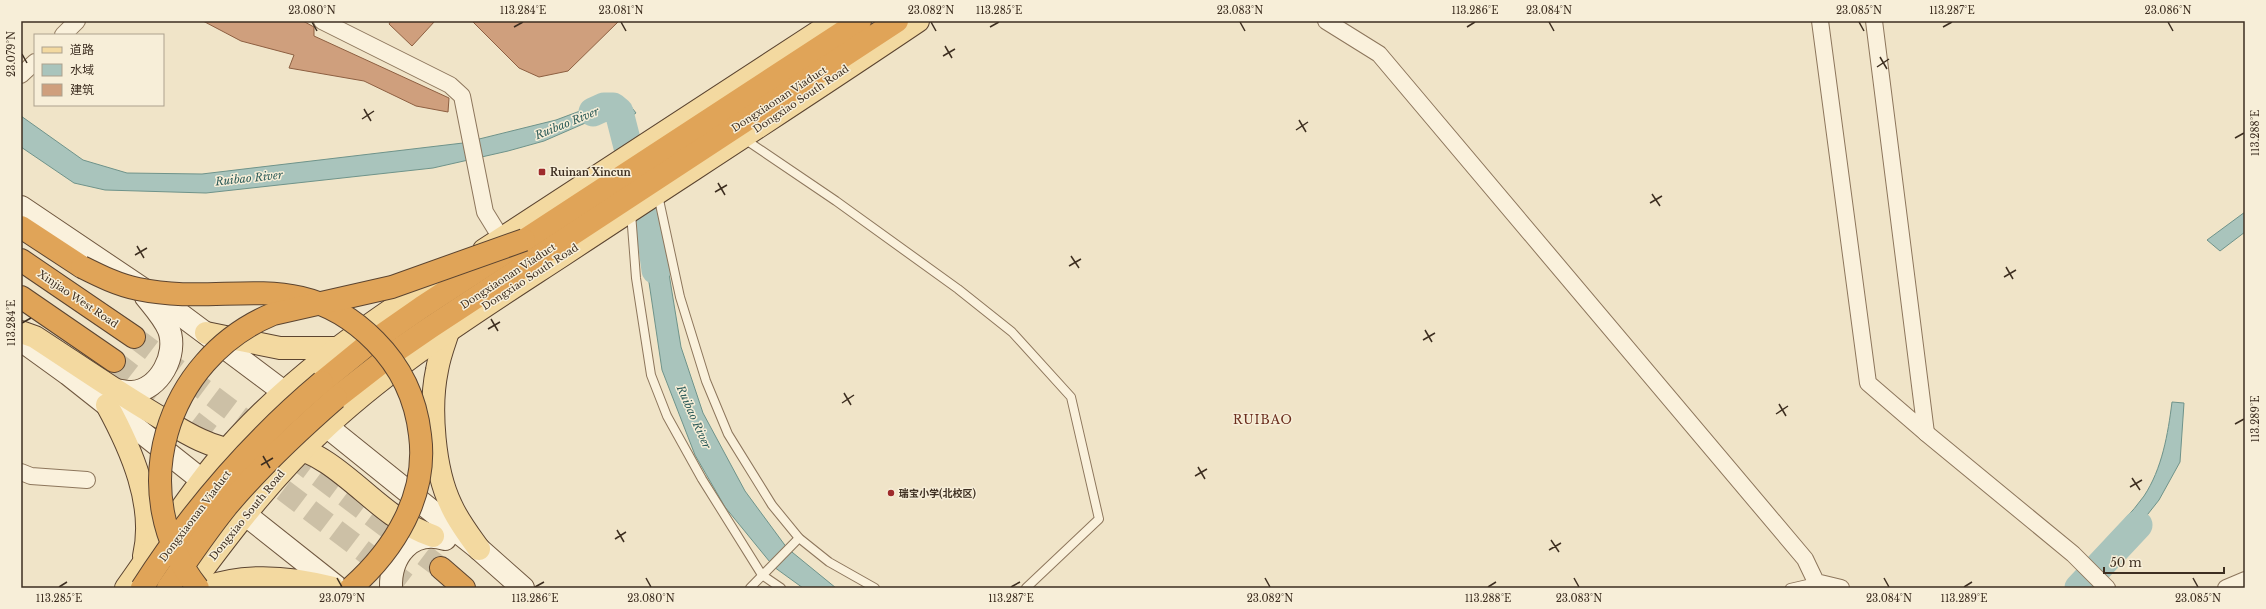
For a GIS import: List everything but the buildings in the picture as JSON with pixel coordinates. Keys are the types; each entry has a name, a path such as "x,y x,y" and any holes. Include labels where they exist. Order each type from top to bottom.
{"highway":[{"name":"Dongxiaonan Viaduct","path":"142,588 219,482 282,417 387,330 860,21"},
{"name":"Dongxiaonan Viaduct","path":"168,588 208,531 244,487 306,424 372,370 470,301 897,21"},
{"path":"21,227 82,267 119,284 139,289 179,293 259,292 296,296 332,309 350,319 380,346 397,368 414,402 421,444 421,465 418,485 402,527 380,559 351,588"},
{"path":"198,588 179,557 170,534 163,510 161,473 168,428 179,401 204,362 237,333 254,322 273,314 392,287 524,240"},
{"name":"Xinjiao West Road","path":"21,260 134,337"},
{"path":"21,297 114,362"},
{"path":"441,568 464,588"}],"main road":[{"name":"Dongxiao South Road","path":"189,588 244,515 302,450 327,426 383,378 448,332 918,21"},
{"path":"126,588 179,508 227,449 284,392 338,348 387,312 831,22"},
{"path":"21,207 131,280 284,392 479,549 523,588"},
{"path":"110,397 133,392 156,380 165,369 172,354 169,331 159,313 131,280"},
{"path":"21,332 35,337 110,397 202,480 244,515 338,588"},
{"path":"448,332 437,370 434,402 436,440 440,468 450,504 479,549"},
{"path":"206,334 280,348 338,348"},
{"path":"21,340 110,397 186,432 214,447 239,451 266,448 327,426"},
{"path":"110,397 141,488 148,528 143,563"},
{"path":"202,480 251,458 287,447 302,450 324,461 394,516 418,530 479,549"},
{"path":"391,588 390,575 399,554 414,542 434,536"},
{"path":"143,563 154,562 165,567 176,578 181,588"},
{"path":"204,588 227,582 269,578 292,579 333,588"}],"street":[{"path":"64,34 77,21"},
{"path":"322,21 450,85 462,96 474,166 485,212 501,238"},
{"path":"1326,21 1379,54 1805,559 1816,582 1841,588"},
{"path":"1820,21 1868,383 1926,433 2073,554 2107,588"},
{"path":"1874,21 1926,433"},
{"path":"21,75 34,63"},
{"path":"21,472 31,476 87,480"},
{"path":"2226,588 2245,580"}],"lane":[{"path":"743,138 836,201 958,289 1012,332 1071,397 1099,519 1026,588"},
{"path":"657,193 680,297 706,381 728,434 772,505 798,538 829,562 875,588"},
{"path":"631,210 636,278 651,375 667,416 702,479 762,575 781,588"},
{"path":"750,588 798,538"},
{"path":"1790,588 1816,582"}],"water":[{"path":"612,99 626,100 636,113 615,127 606,114 544,141 508,151 433,168 206,193 105,190 74,183 21,147 21,116 83,160 127,173 202,174 463,143 556,120"},
{"path":"2245,212 2245,232 2220,251 2207,240"},
{"path":"661,225 681,347 703,413 745,491 787,548 836,588 803,588 774,567 725,507 695,455 662,370 642,235"},
{"path":"2172,402 2184,403 2180,462 2159,500 2114,557 2103,543 2144,496 2150,486 2160,463"},
{"path":"2079,574 2089,588 2069,588"}],"waterway":[{"name":"Ruibao River","path":"593,112 604,107 613,107 619,112 652,241 656,270"},
{"path":"2079,588 2138,525"}],"tunnel":[{"path":"134,337 441,568"},
{"path":"114,361 226,447"},
{"path":"257,470 412,588"}],"place":[{"name":"Ruinan Xincun","path":"542,172"},
{"name":"瑞宝小学(北校区)","path":"891,493"}],"district":[{"name":"RUIBAO","path":"1263,419"}]}
